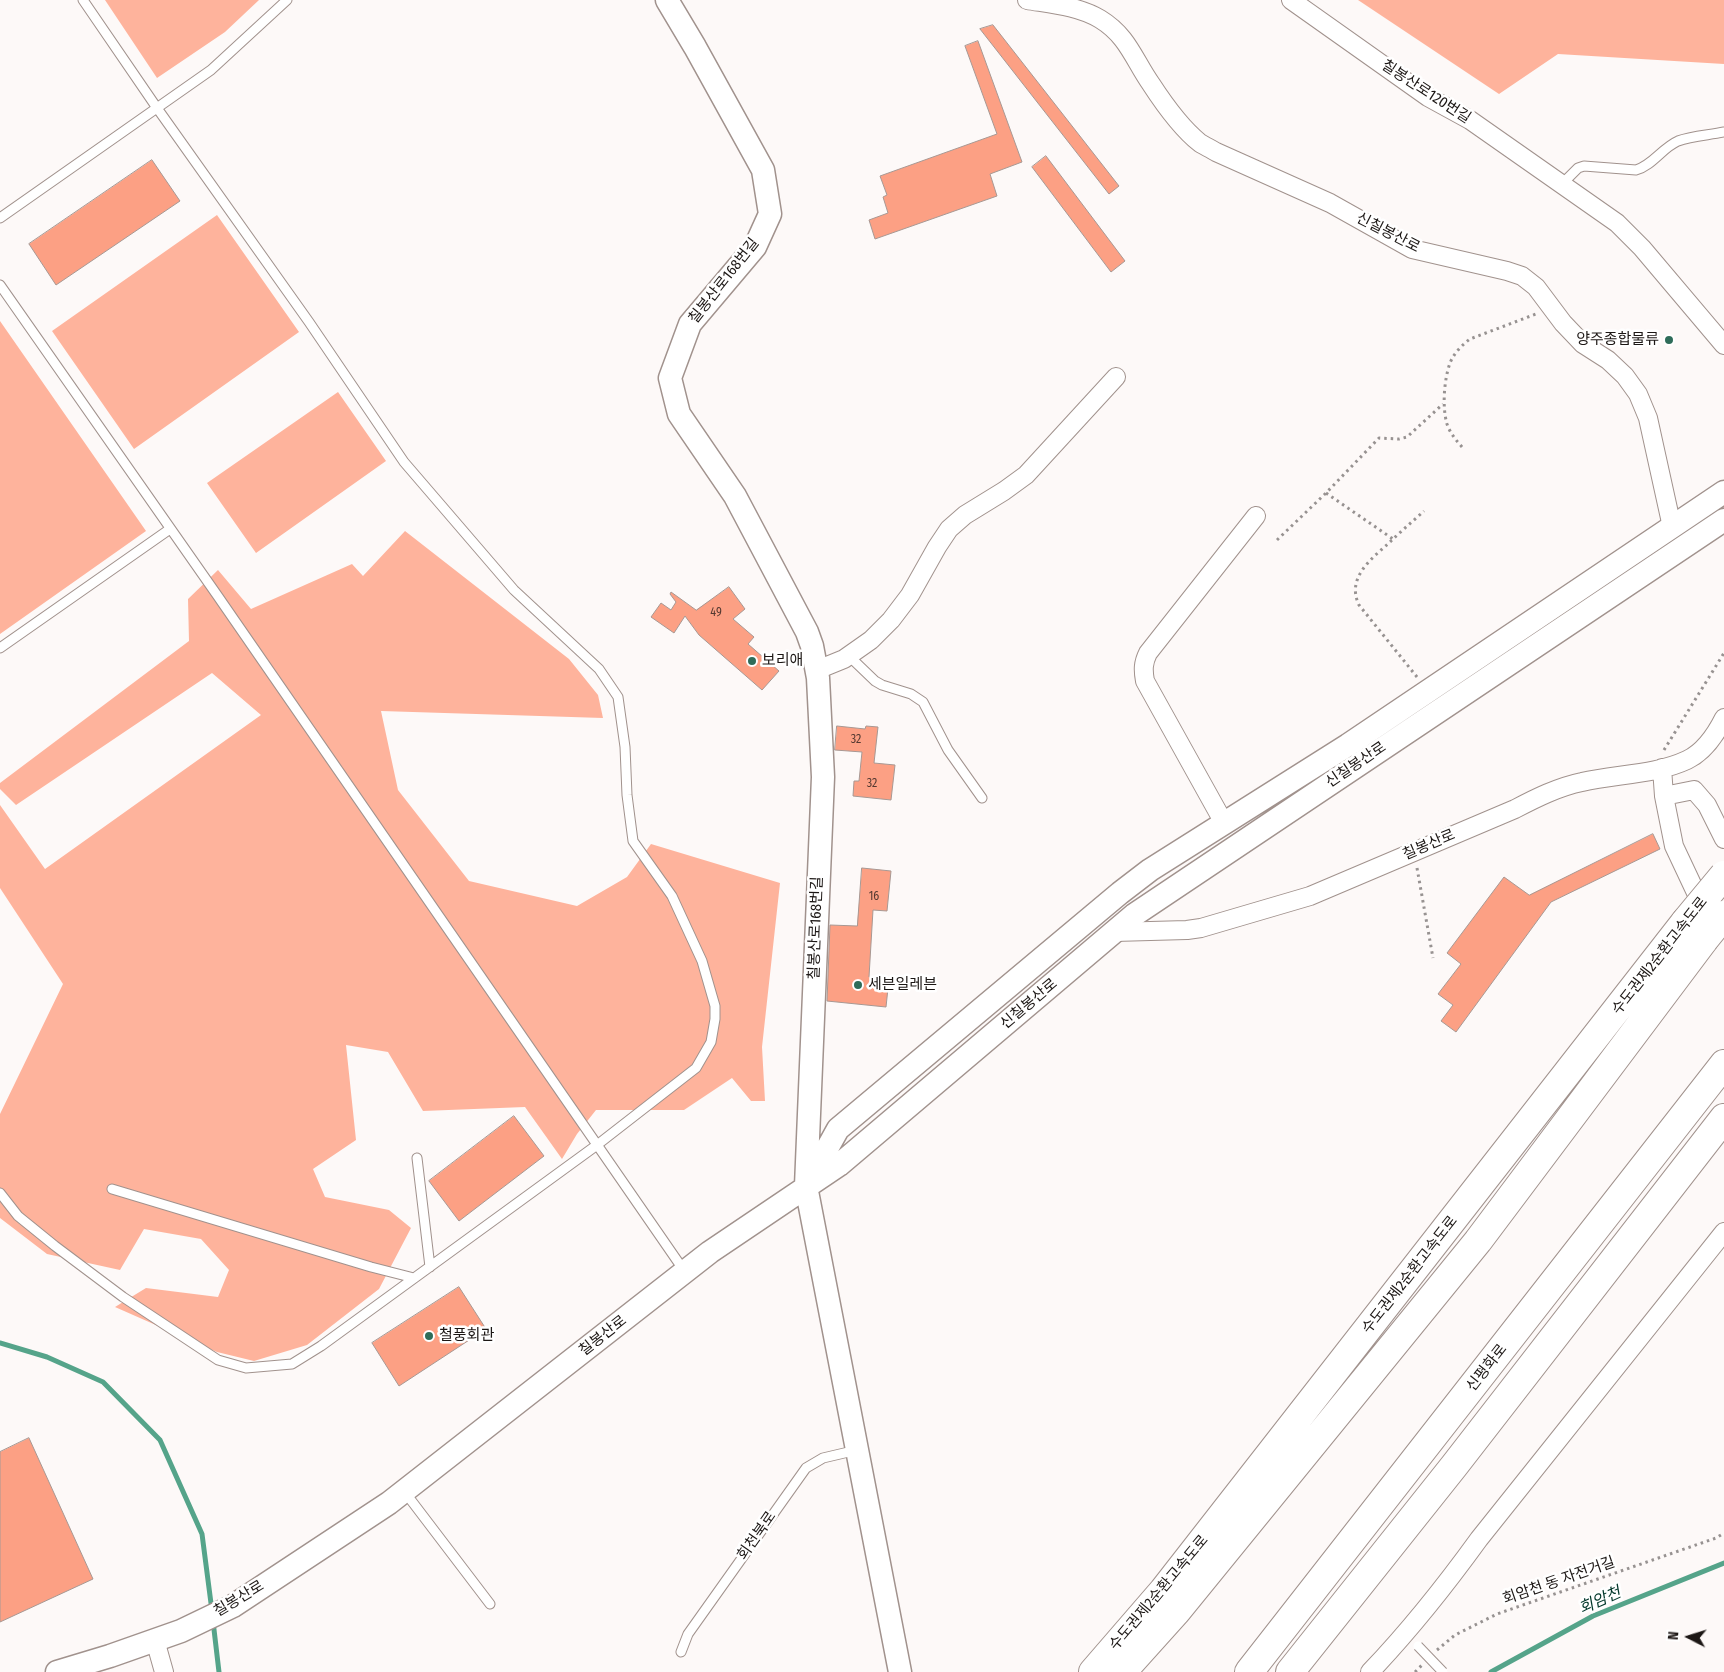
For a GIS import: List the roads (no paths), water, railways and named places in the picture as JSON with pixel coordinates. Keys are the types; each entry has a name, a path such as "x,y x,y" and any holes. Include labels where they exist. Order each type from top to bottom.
{"highway":[{"name":"수도권제2순환고속도로","path":"1122,1672 1176,1612 1478,1241 1694,931 1724,875"},
{"name":"수도권제2순환고속도로","path":"1093,1672 1163,1591 1694,931 1724,915"},
{"name":"신평화로","path":"1249,1672 1724,1064"},
{"path":"1290,1672 1454,1466 1724,1118"}],"street":[{"name":"칠봉산로168번길","path":"667,0 763,170 770,214 755,247 690,324 670,378 679,414 735,496 807,632 817,670 823,777 806,1186"},
{"name":"신칠봉산로","path":"1027,0 1082,10 1100,19 1112,28 1127,43 1150,83 1188,131 1200,143 1330,203 1412,248 1507,271 1522,276 1536,287 1563,323 1583,344 1608,360 1625,376 1638,394 1648,418 1672,527"},
{"name":"칠봉산로120번길","path":"1291,0 1428,97 1470,120 1617,224 1642,248 1724,345"},
{"path":"817,670 849,656 871,640 891,620 910,595 936,547 949,529 965,515 1004,492 1026,475 1116,377"},
{"name":"신칠봉산로","path":"806,1186 838,1129 1120,892 1150,870 1348,745 1724,492"},
{"path":"1224,823 1145,681 1143,670 1144,661 1148,653 1256,516"},
{"name":"신칠봉산로","path":"806,1186 839,1165 1134,914 1724,520"},
{"name":"칠봉산로","path":"1114,932 1187,930 1214,925 1310,896 1515,809 1542,795 1581,782 1662,768 1688,760 1706,745 1716,733 1724,718"},
{"path":"1662,768 1664,796 1674,846 1698,897 1724,922"},
{"path":"1664,796 1694,790 1707,805 1724,839"},
{"path":"806,1186 900,1672"},
{"name":"칠봉산로","path":"57,1672 181,1631 233,1606 389,1503 710,1252 806,1186"},
{"path":"1370,1672 1412,1640 1449,1580 1479,1539 1724,1232"},
{"path":"155,1640 164,1672"}],"lane":[{"path":"0,1193 18,1216 55,1246 123,1296 218,1360 246,1368 292,1364 321,1346 597,1145 696,1068 711,1042 715,1020 715,1006 702,961 672,896 633,841 626,795 624,746 618,697 599,669 514,590 404,462 309,322 83,0"},
{"path":"0,218 210,70 287,0"},
{"path":"1561,185 1578,168 1590,166 1636,170 1644,168 1678,141 1724,132"},
{"path":"0,285 685,1272"},
{"path":"0,648 170,529"},
{"path":"849,656 874,681 882,686 911,694 923,702 948,750 982,798"},
{"path":"417,1158 430,1267"},
{"path":"112,1189 371,1267 414,1278"},
{"name":"회천북로","path":"681,1652 688,1634 806,1468 823,1458 857,1450"},
{"path":"404,1491 490,1604"},
{"path":"1412,1640 1443,1672"}],"waterway":[{"path":"0,1343 47,1357 103,1382 160,1440 202,1534 212,1611"},
{"name":"회암천","path":"1491,1672 1593,1616 1724,1563"},
{"path":"213,1621 219,1672"}],"place":[{"name":"양주종합물류","path":"1669,340"},
{"name":"보리애","path":"752,661"},
{"name":"세븐일레븐","path":"858,985"},
{"name":"철풍회관","path":"429,1336"}]}
